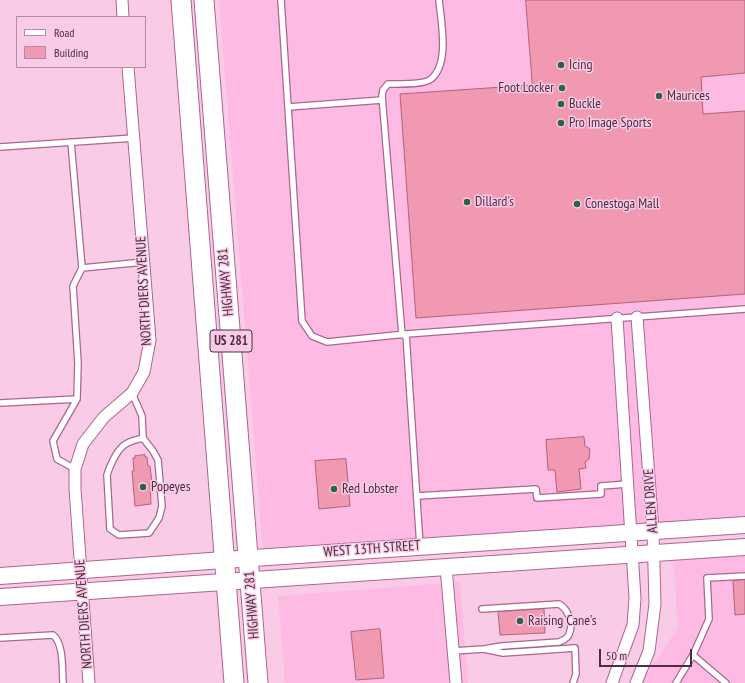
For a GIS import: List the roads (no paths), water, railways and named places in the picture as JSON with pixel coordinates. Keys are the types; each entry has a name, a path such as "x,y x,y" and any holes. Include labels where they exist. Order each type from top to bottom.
{"highway":[{"name":"HIGHWAY 281","path":"180,0 234,683"},
{"name":"HIGHWAY 281","path":"204,0 258,683"}],"main road":[{"name":"WEST 13TH STREET","path":"0,576 420,546 745,525"},
{"name":"WEST 13TH STREET","path":"0,597 745,547"}],"street":[{"path":"122,0 123,16"},
{"name":"NORTH DIERS AVENUE","path":"89,683 75,489 75,469 83,444 104,417 132,393 144,372 150,340 128,68"},
{"name":"ALLEN DRIVE","path":"636,683 649,651 655,604 653,531 637,317"},
{"name":"ALLEN DRIVE","path":"612,683 633,625 635,598 617,318"},
{"path":"446,567 456,683"}],"lane":[{"path":"281,0 302,321 312,336 327,342 745,309"},
{"path":"420,546 404,335 382,100 383,90 388,84 424,82 432,79 440,67 443,54 439,0"},
{"path":"288,107 382,100"},
{"path":"0,147 134,138"},
{"path":"71,142 82,268 73,286 78,363 77,398 53,441 56,459 75,469"},
{"path":"82,268 144,262"},
{"path":"132,393 142,416 143,438 158,460 162,506 159,518 149,533 118,535 110,529 108,469 121,447 128,442 143,438"},
{"path":"0,403 77,398"},
{"path":"417,496 536,489 537,498 544,498 601,494 601,486 627,484"},
{"path":"676,683 693,655 709,619 707,578 745,576"},
{"path":"453,651 559,642 570,634 568,612 559,604 482,609"},
{"path":"0,638 53,635 57,639 60,648 63,683"},
{"path":"484,649 503,653 575,648 576,674 573,683"},
{"path":"693,655 726,683"}],"place":[{"name":"Icing","path":"561,65"},
{"name":"Foot Locker","path":"562,88"},
{"name":"Maurices","path":"659,96"},
{"name":"Buckle","path":"561,104"},
{"name":"Pro Image Sports","path":"561,123"},
{"name":"Dillard's","path":"467,202"},
{"name":"Conestoga Mall","path":"577,204"},
{"name":"Popeyes","path":"143,487"},
{"name":"Red Lobster","path":"334,489"},
{"name":"Raising Cane's","path":"520,621"}]}
